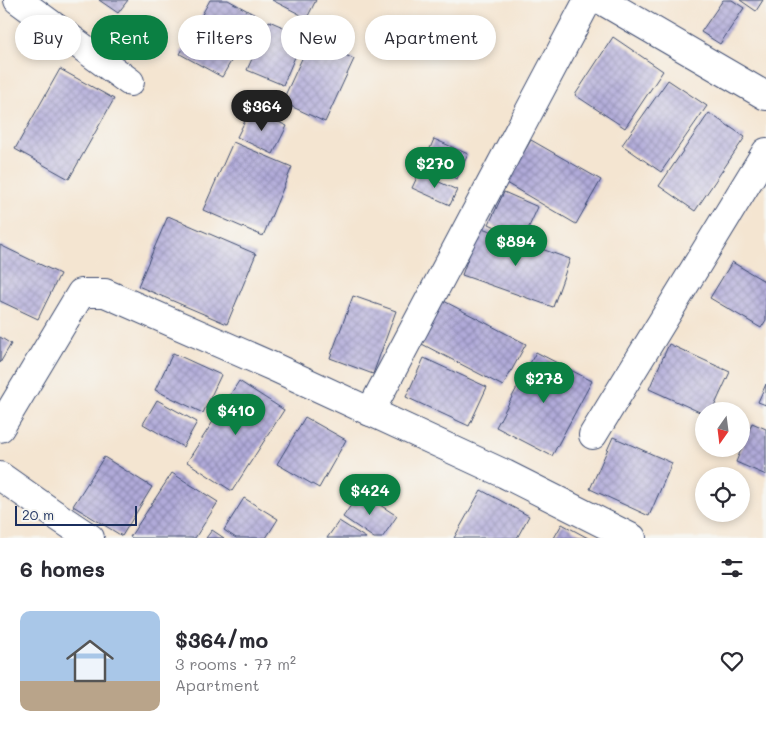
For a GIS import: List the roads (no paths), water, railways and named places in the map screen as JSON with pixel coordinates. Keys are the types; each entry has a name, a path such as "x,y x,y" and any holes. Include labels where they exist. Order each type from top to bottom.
{"street":[{"path":"18,0 130,82"},
{"path":"370,412 588,0"},
{"path":"601,0 766,96"},
{"path":"594,435 766,152"},
{"path":"0,428 81,293 105,293 276,368 505,474 632,538"},
{"path":"0,476 90,538"}]}
